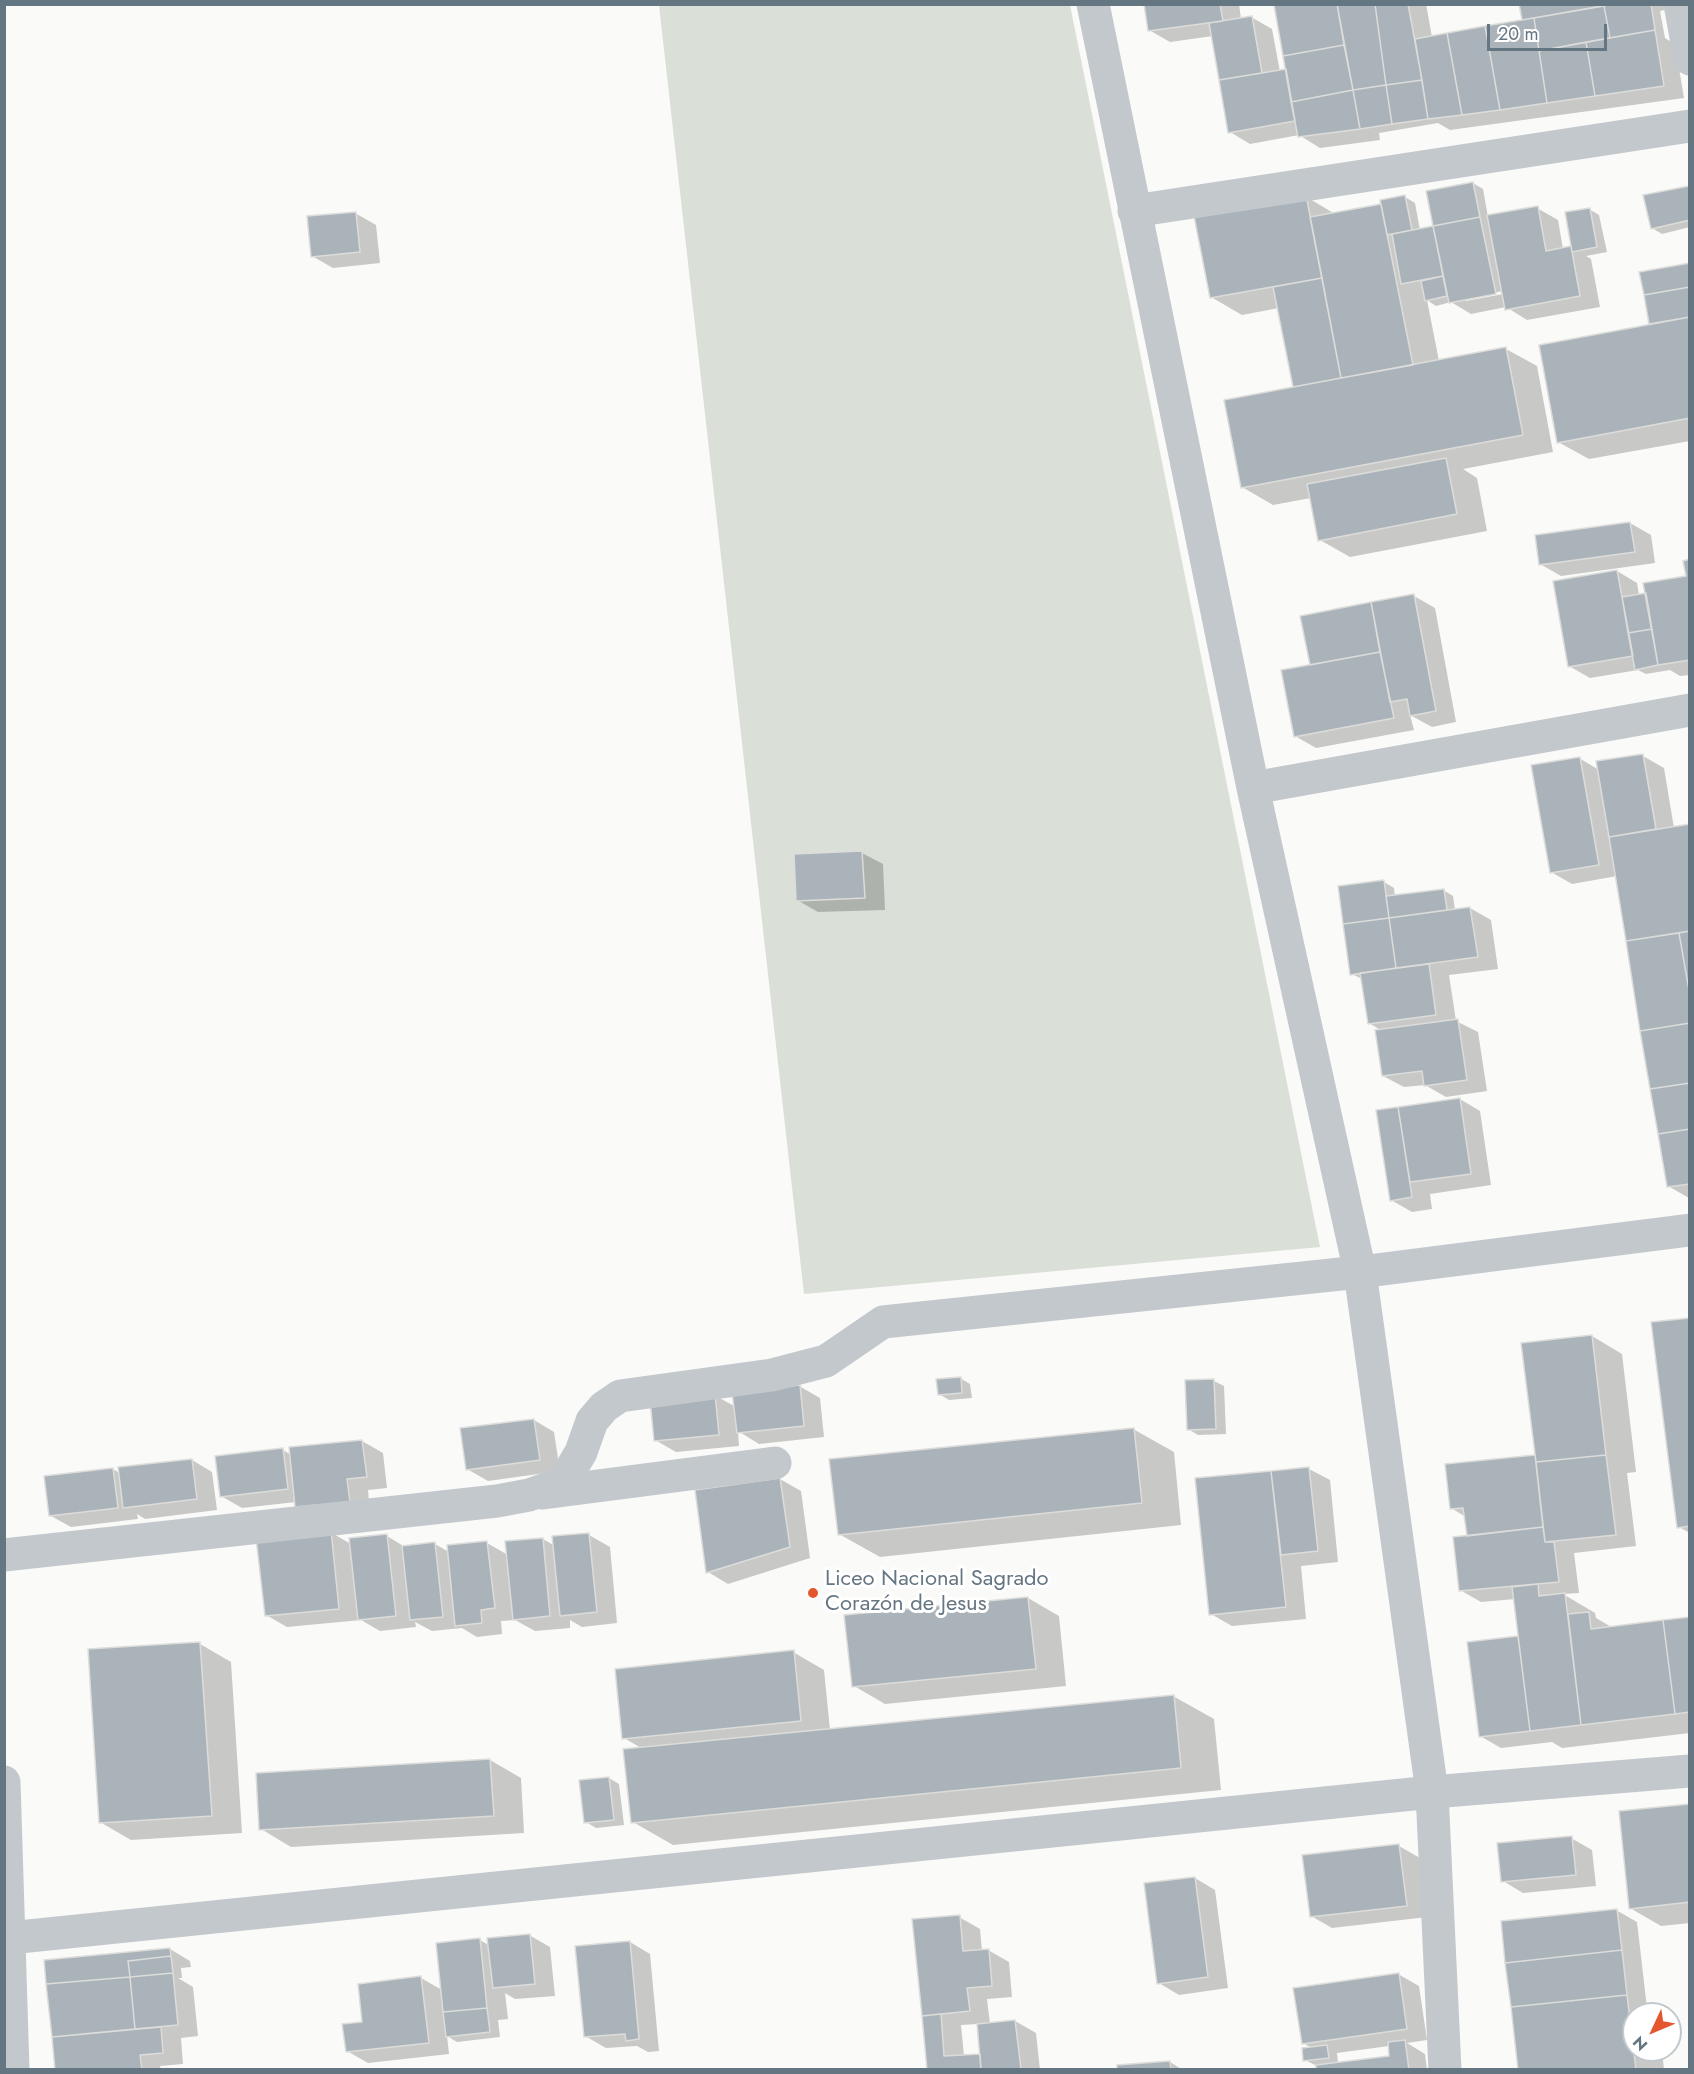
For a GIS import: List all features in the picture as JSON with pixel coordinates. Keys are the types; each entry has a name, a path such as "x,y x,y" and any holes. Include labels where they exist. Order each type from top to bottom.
{"street":[{"path":"1093,4 1253,788 1360,1272 1432,1792 1445,2070"},
{"path":"1680,4 1689,59"},
{"path":"1134,211 1689,126"},
{"path":"1253,788 1689,710"},
{"path":"529,1495 563,1483 581,1452 592,1421 604,1407 620,1396 772,1376 826,1361 883,1322 1360,1272 1689,1230"},
{"path":"4,1555 485,1502 775,1463"},
{"path":"9,1938 1432,1792 1689,1772"},
{"path":"4,1782 13,2070"}],"shaded area":[{"path":"659,5 1070,5 1320,1247 804,1294"}],"building":[{"path":"1144,4 1220,4 1223,21 1148,31"},
{"path":"1337,4 1344,45 1283,56 1274,5"},
{"path":"1337,4 1375,4 1386,85 1353,90"},
{"path":"1375,4 1408,4 1422,80 1386,85"},
{"path":"1519,4 1613,4 1522,20"},
{"path":"1651,4 1655,30 1610,38 1604,6"},
{"path":"1604,6 1610,38 1539,51 1534,18"},
{"path":"1252,16 1262,73 1219,80 1209,23"},
{"path":"1534,18 1547,103 1500,110 1485,26"},
{"path":"1485,26 1500,110 1462,115 1447,33"},
{"path":"1655,30 1664,86 1595,96 1586,42"},
{"path":"1447,33 1462,115 1428,119 1415,39"},
{"path":"1586,42 1595,96 1547,103 1539,51"},
{"path":"1344,45 1353,90 1291,102 1283,56"},
{"path":"1286,69 1295,121 1228,133 1219,80"},
{"path":"1422,80 1428,119 1392,124 1386,85"},
{"path":"1386,85 1392,124 1360,129 1353,90"},
{"path":"1353,90 1360,129 1298,137 1291,102"},
{"path":"1473,182 1480,217 1433,226 1426,191"},
{"path":"1689,186 1690,220 1651,229 1643,195"},
{"path":"1306,195 1322,278 1210,298 1194,216"},
{"path":"1405,195 1412,230 1387,235 1380,200"},
{"path":"1381,204 1413,365 1341,378 1310,217"},
{"path":"1538,206 1546,251 1571,246 1580,296 1505,310 1487,215"},
{"path":"1590,208 1597,247 1572,252 1565,212"},
{"path":"356,212 360,252 311,257 307,216"},
{"path":"1480,217 1496,294 1449,303 1433,226"},
{"path":"1433,226 1443,276 1401,284 1392,234"},
{"path":"1690,263 1690,287 1644,295 1639,272"},
{"path":"1443,276 1447,296 1425,301 1421,281"},
{"path":"1322,278 1341,378 1293,387 1273,287"},
{"path":"1690,287 1690,317 1649,324 1644,295"},
{"path":"1690,317 1690,418 1557,443 1539,345"},
{"path":"1506,347 1523,435 1241,488 1224,400"},
{"path":"1446,458 1457,514 1318,541 1307,484"},
{"path":"1630,522 1635,552 1539,565 1535,535"},
{"path":"1690,559 1690,660 1658,665 1643,583 1686,576 1683,561"},
{"path":"1617,570 1633,656 1568,667 1553,581"},
{"path":"1646,593 1652,629 1628,633 1622,597"},
{"path":"1414,594 1436,711 1410,716 1407,699 1390,702 1371,602"},
{"path":"1371,602 1380,652 1310,665 1300,616"},
{"path":"1652,629 1658,665 1635,670 1628,633"},
{"path":"1380,652 1394,718 1294,737 1281,670"},
{"path":"1643,754 1656,829 1609,837 1596,761"},
{"path":"1580,757 1599,865 1550,873 1531,765"},
{"path":"1690,824 1690,931 1626,941 1609,837"},
{"path":"862,851 865,898 796,901 794,854"},
{"path":"1384,880 1389,918 1343,924 1338,886"},
{"path":"1444,889 1447,910 1389,918 1386,896"},
{"path":"1470,907 1478,957 1396,968 1389,918"},
{"path":"1389,918 1396,968 1350,975 1343,924"},
{"path":"1690,931 1690,996 1679,933"},
{"path":"1679,933 1690,996 1690,1023 1640,1031 1626,941"},
{"path":"1429,964 1436,1015 1368,1024 1360,973"},
{"path":"1458,1019 1467,1080 1424,1086 1422,1071 1382,1076 1375,1030"},
{"path":"1690,1023 1690,1083 1650,1089 1640,1031"},
{"path":"1690,1083 1690,1129 1658,1134 1650,1089"},
{"path":"1460,1098 1471,1174 1410,1182 1398,1107"},
{"path":"1398,1107 1412,1197 1390,1201 1376,1110"},
{"path":"1690,1129 1690,1184 1667,1187 1658,1134"},
{"path":"1690,1318 1690,1526 1677,1528 1651,1322"},
{"path":"1592,1335 1606,1455 1536,1462 1521,1343"},
{"path":"961,1377 962,1393 938,1395 936,1379"},
{"path":"1214,1379 1216,1429 1187,1430 1185,1380"},
{"path":"800,1385 804,1426 737,1433 732,1392"},
{"path":"715,1393 719,1435 654,1441 650,1400"},
{"path":"534,1419 540,1460 466,1470 460,1428"},
{"path":"1134,1428 1142,1503 838,1535 829,1459"},
{"path":"362,1440 367,1477 347,1479 350,1502 295,1507 289,1447"},
{"path":"283,1448 288,1489 220,1497 215,1456"},
{"path":"1535,1455 1543,1527 1467,1536 1463,1508 1450,1509 1445,1464"},
{"path":"1606,1455 1616,1535 1545,1542 1536,1462"},
{"path":"192,1459 197,1499 123,1508 118,1467"},
{"path":"1309,1467 1318,1551 1281,1555 1271,1471"},
{"path":"113,1468 118,1508 49,1516 44,1476"},
{"path":"1271,1471 1286,1607 1209,1615 1195,1478"},
{"path":"780,1478 790,1547 706,1573 695,1490"},
{"path":"1543,1527 1545,1542 1554,1542 1559,1582 1459,1591 1453,1537"},
{"path":"331,1530 339,1609 265,1616 256,1538"},
{"path":"589,1533 597,1612 560,1616 552,1536"},
{"path":"387,1534 396,1616 358,1620 349,1538"},
{"path":"543,1538 550,1616 513,1620 505,1541"},
{"path":"487,1541 495,1608 481,1610 482,1623 455,1626 447,1545"},
{"path":"435,1542 443,1617 410,1620 402,1546"},
{"path":"1538,1584 1539,1596 1565,1593 1581,1725 1530,1731 1512,1587"},
{"path":"1028,1597 1036,1669 852,1687 844,1615"},
{"path":"1589,1612 1591,1629 1663,1620 1675,1714 1581,1725 1568,1614"},
{"path":"1690,1617 1690,1712 1675,1714 1663,1620"},
{"path":"1518,1636 1530,1731 1479,1737 1467,1642"},
{"path":"200,1642 212,1816 99,1823 88,1649"},
{"path":"794,1650 801,1721 622,1739 615,1669"},
{"path":"1174,1695 1181,1768 631,1823 623,1749"},
{"path":"490,1759 494,1816 259,1830 256,1773"},
{"path":"609,1777 614,1820 584,1823 579,1780"},
{"path":"1690,1804 1690,1902 1629,1909 1619,1811"},
{"path":"1572,1836 1576,1875 1501,1882 1497,1843"},
{"path":"1399,1844 1407,1906 1310,1917 1302,1855"},
{"path":"1195,1877 1208,1977 1157,1984 1144,1883"},
{"path":"1617,1909 1622,1950 1505,1963 1501,1921"},
{"path":"960,1915 963,1951 989,1949 992,1986 967,1988 970,2011 922,2016 912,1919"},
{"path":"530,1934 535,1984 493,1988 487,1938"},
{"path":"480,1938 487,2008 443,2012 436,1943"},
{"path":"630,1941 639,2039 626,2041 625,2034 584,2037 575,1946"},
{"path":"170,1948 171,1956 128,1961 130,1977 46,1984 44,1960"},
{"path":"1622,1950 1627,1995 1511,2007 1505,1963"},
{"path":"171,1956 173,1973 130,1977 128,1961"},
{"path":"173,1973 178,2025 135,2029 130,1977"},
{"path":"1399,1973 1407,2029 1302,2044 1293,1988"},
{"path":"421,1976 429,2043 346,2052 342,2024 362,2022 358,1984"},
{"path":"130,1977 135,2029 52,2037 46,1984"},
{"path":"1627,1995 1628,2002 1622,2002 1622,2062 1635,2062 1636,2070 1518,2070 1511,2007"},
{"path":"487,2008 490,2032 446,2037 443,2012"},
{"path":"941,2014 944,2056 980,2054 981,2070 927,2070 922,2016"},
{"path":"1015,2020 1021,2069 981,2070 977,2024"},
{"path":"161,2027 163,2053 140,2055 142,2070 55,2070 52,2037"},
{"path":"1405,2040 1409,2070 1316,2070 1316,2065 1389,2056 1388,2042"},
{"path":"1327,2045 1329,2058 1303,2061 1302,2048"},
{"path":"1170,2061 1171,2070 1117,2070 1117,2065"}],"place":[{"name":"Liceo Nacional Sagrado Corazón de Jesus","path":"813,1593"}]}
